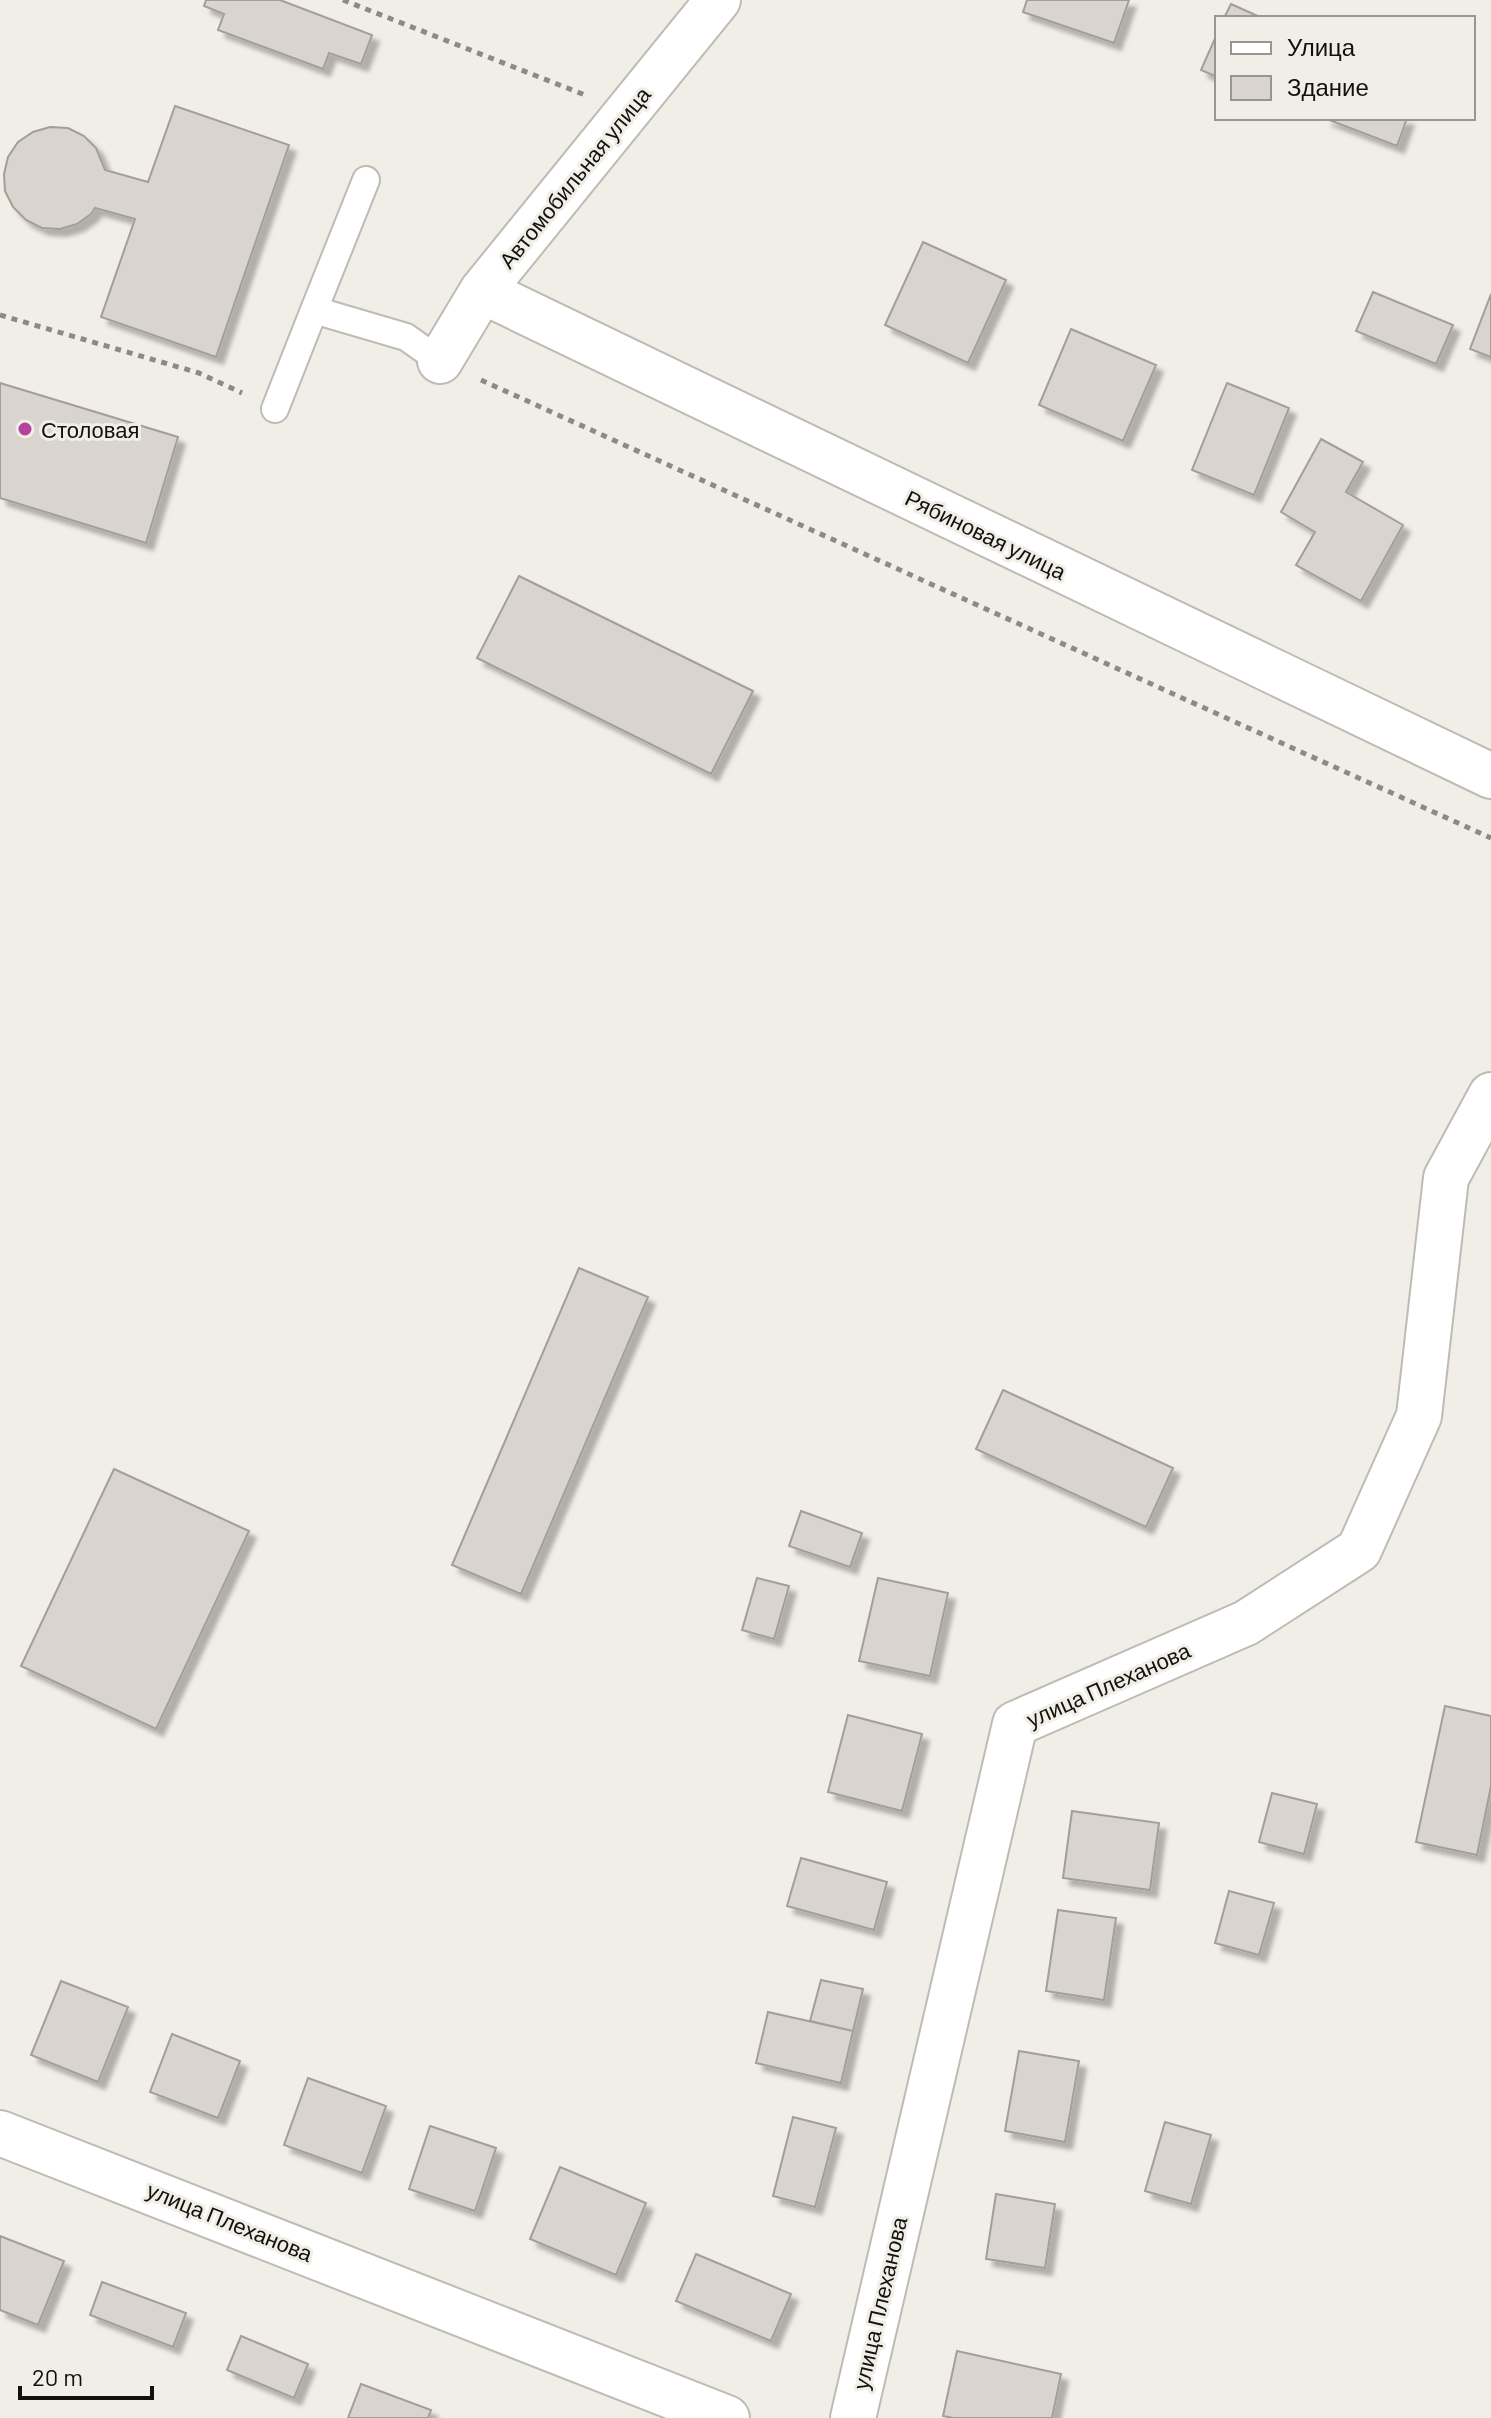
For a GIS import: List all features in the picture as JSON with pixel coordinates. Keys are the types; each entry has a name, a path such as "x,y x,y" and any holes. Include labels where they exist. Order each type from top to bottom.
{"street":[{"name":"Автомобильная улица","path":"440,361 482,291 718,0"},
{"name":"Рябиновая улица","path":"482,291 1491,776"},
{"name":"улица Плеханова","path":"853,2418 1015,1724 1246,1623 1359,1550 1419,1416 1446,1178 1491,1095"},
{"name":"улица Плеханова","path":"0,2133 727,2418"}],"lane":[{"path":"275,409 366,180"},
{"path":"314,310 406,337 440,361"}],"path":[{"path":"343,0 597,100"},
{"path":"0,315 199,373 275,409"},
{"path":"440,361 1491,838"}],"building":[{"path":"206,0 280,0 372,35 361,64 329,53 323,69 218,30 224,14 204,6"},
{"path":"1027,0 1129,0 1114,43 1023,12"},
{"path":"1231,4 1258,16 1225,16"},
{"path":"1215,38 1215,76 1201,70"},
{"path":"175,106 289,145 216,357 101,317 135,219 95,208 77,224 60,229 42,228 26,220 13,207 5,191 4,174 8,157 18,142 33,132 50,127 68,128 84,136 96,148 105,170 148,182"},
{"path":"1329,120 1406,120 1397,146"},
{"path":"923,242 1006,280 968,363 885,325"},
{"path":"1373,292 1453,325 1436,364 1356,331"},
{"path":"1491,294 1491,357 1470,349"},
{"path":"1071,329 1156,365 1123,441 1039,405"},
{"path":"0,383 178,437 146,543 0,498"},
{"path":"1227,383 1289,408 1254,495 1192,470"},
{"path":"1321,439 1363,462 1346,492 1403,525 1361,601 1296,565 1315,532 1281,512"},
{"path":"519,576 753,691 711,774 477,658"},
{"path":"579,1268 648,1297 521,1594 452,1565"},
{"path":"1003,1390 1173,1468 1146,1527 976,1449"},
{"path":"114,1469 249,1531 156,1729 21,1666"},
{"path":"801,1511 862,1533 850,1567 789,1546"},
{"path":"757,1578 789,1586 774,1639 742,1630"},
{"path":"878,1578 948,1593 930,1676 859,1661"},
{"path":"1445,1706 1491,1716 1491,1786 1477,1855 1416,1842"},
{"path":"848,1715 922,1734 902,1811 828,1792"},
{"path":"1272,1793 1317,1804 1304,1854 1259,1842"},
{"path":"1072,1811 1159,1823 1150,1890 1063,1878"},
{"path":"801,1858 887,1882 874,1930 787,1906"},
{"path":"1229,1891 1274,1903 1259,1955 1215,1943"},
{"path":"1058,1910 1116,1918 1104,2000 1046,1991"},
{"path":"821,1980 863,1989 853,2031 810,2021"},
{"path":"61,1981 128,2007 98,2082 31,2055"},
{"path":"768,2012 853,2031 841,2083 756,2063"},
{"path":"172,2034 240,2061 218,2118 150,2092"},
{"path":"1019,2051 1079,2061 1065,2142 1005,2131"},
{"path":"308,2078 386,2106 362,2173 284,2145"},
{"path":"793,2117 836,2128 815,2207 773,2196"},
{"path":"1165,2122 1211,2135 1191,2204 1145,2191"},
{"path":"430,2126 496,2148 475,2211 409,2189"},
{"path":"560,2167 646,2203 616,2275 530,2239"},
{"path":"996,2194 1055,2204 1045,2268 986,2259"},
{"path":"0,2236 64,2261 38,2325 0,2310"},
{"path":"696,2254 791,2294 771,2341 676,2301"},
{"path":"102,2282 186,2313 173,2347 90,2315"},
{"path":"241,2336 308,2364 294,2398 227,2370"},
{"path":"957,2351 1061,2374 1052,2418 943,2416"},
{"path":"361,2384 431,2410 428,2418 348,2418"}],"place":[{"name":"Столовая","path":"25,429"}]}
